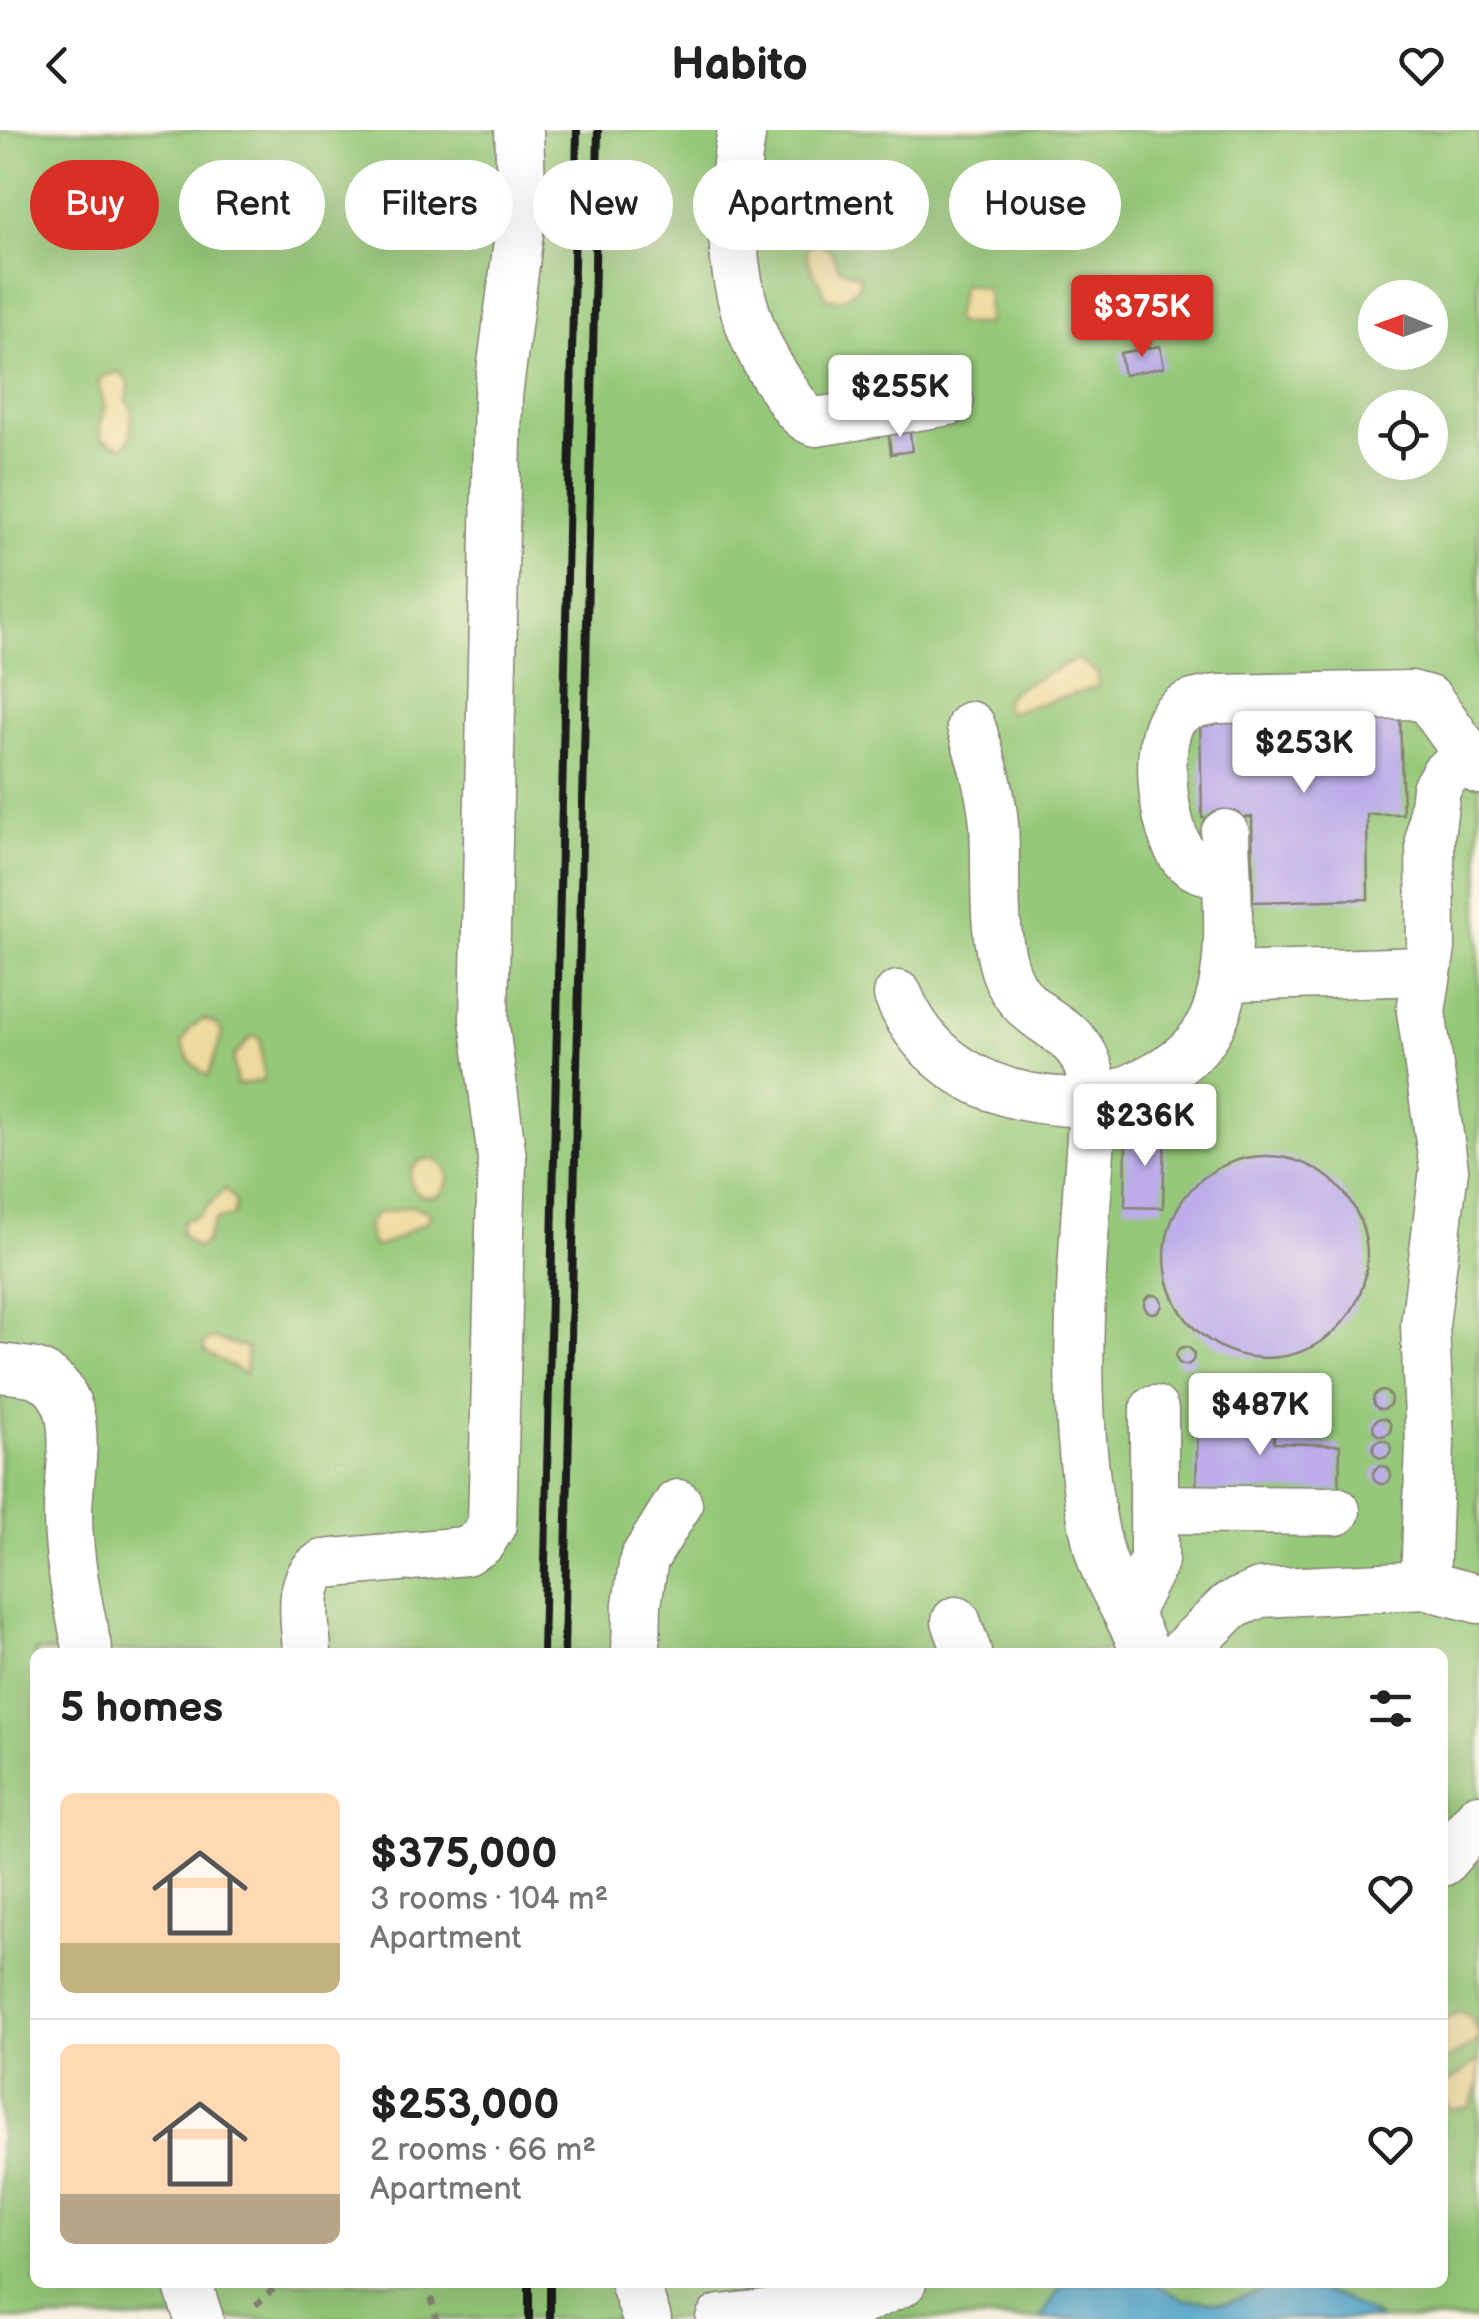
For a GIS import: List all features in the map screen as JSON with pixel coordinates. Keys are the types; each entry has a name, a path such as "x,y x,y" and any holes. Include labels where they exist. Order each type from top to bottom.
{"lane":[{"path":"307,1648 305,1585 312,1570 324,1564 465,1551 481,1542 492,1524 502,1158 484,1019 498,396 522,210 519,130"},
{"path":"742,130 733,212 737,292 756,349 799,411 816,422 949,401"},
{"path":"898,995 918,1035 962,1072 992,1089 1046,1100 1093,1103 1176,1066 1200,1042 1214,1017 1226,977 1225,854 1202,870 1184,858 1167,810 1162,758 1165,735 1173,717 1190,704 1217,699 1410,695 1429,700 1474,763 1445,774 1436,789 1421,1011 1444,1169 1425,1325 1430,1443 1425,1586"},
{"path":"970,726 989,786 1005,970 1032,1013 1073,1036 1087,1059 1093,1103 1080,1418 1086,1492 1100,1553 1137,1632"},
{"path":"1226,977 1426,971"},
{"path":"0,1368 36,1374 51,1382 68,1408 73,1436 68,1516 87,1648"},
{"path":"1137,1632 1154,1561 1154,1410"},
{"path":"636,1648 644,1558 678,1504"},
{"path":"1154,1509 1336,1512"},
{"path":"1187,1648 1230,1606 1260,1594 1425,1586 1479,1599"},
{"path":"1448,1855 1479,1818"},
{"path":"188,2288 199,2319"},
{"path":"636,2288 646,2319"},
{"path":"720,2319 856,2312 893,2288"}],"path":[{"path":"256,2305 274,2288"},
{"path":"429,2288 436,2319"}],"green space":[{"path":"0,130 1479,130 1479,2319 0,2319"}],"sand":[{"path":"830,250 839,268 859,276 860,284 845,297 826,298 806,251"},
{"path":"963,283 987,289 988,324 960,324 954,320"},
{"path":"120,372 130,386 126,400 132,409 131,437 123,447 102,439 99,427 105,407 98,383 103,376"},
{"path":"1077,659 1097,672 1098,687 1007,713 1004,700 1015,689"},
{"path":"204,1019 217,1025 222,1034 208,1077 189,1060 182,1044 190,1028"},
{"path":"252,1036 260,1038 264,1080 237,1085 233,1058"},
{"path":"429,1159 443,1164 448,1178 443,1192 429,1197 415,1192 410,1178 415,1164"},
{"path":"225,1189 236,1202 234,1215 215,1220 205,1243 196,1248 181,1234 183,1221 198,1216"},
{"path":"411,1206 430,1212 428,1222 386,1244 373,1246 367,1227 375,1214"},
{"path":"211,1338 247,1348 245,1374 205,1352 204,1344"},
{"path":"1459,2012 1470,2016 1479,2035 1476,2043 1448,2059 1448,2018"},
{"path":"1479,2060 1479,2084 1470,2107 1451,2110 1448,2082"}],"water":[{"path":"1060,2288 1164,2288 1183,2299 1227,2303 1267,2288 1309,2288 1342,2298 1381,2319 1040,2319"}],"building":[{"path":"1160,346 1164,367 1124,375 1120,353"},
{"path":"909,425 912,451 891,454 888,428"},
{"path":"1400,713 1403,814 1367,814 1368,899 1253,902 1252,817 1202,818 1200,717"},
{"path":"1126,1131 1165,1132 1163,1208 1125,1207"},
{"path":"1266,1156 1305,1164 1337,1186 1359,1218 1367,1257 1359,1296 1337,1328 1305,1350 1266,1358 1227,1350 1195,1328 1173,1296 1165,1257 1173,1218 1195,1186 1227,1164"},
{"path":"1153,1295 1162,1304 1153,1313 1144,1304"},
{"path":"1185,1347 1194,1356 1185,1365 1176,1356"},
{"path":"1382,1391 1391,1400 1382,1409 1373,1400"},
{"path":"1198,1414 1274,1416 1274,1443 1340,1445 1339,1491 1196,1492"},
{"path":"1382,1418 1391,1427 1382,1436 1373,1427"},
{"path":"1382,1440 1391,1449 1382,1458 1373,1449"},
{"path":"1382,1466 1391,1475 1382,1484 1373,1475"}],"railway":[{"path":"543,1648 577,130"},
{"path":"564,1648 598,130"},
{"path":"529,2288 529,2319"},
{"path":"550,2288 550,2319"}]}
